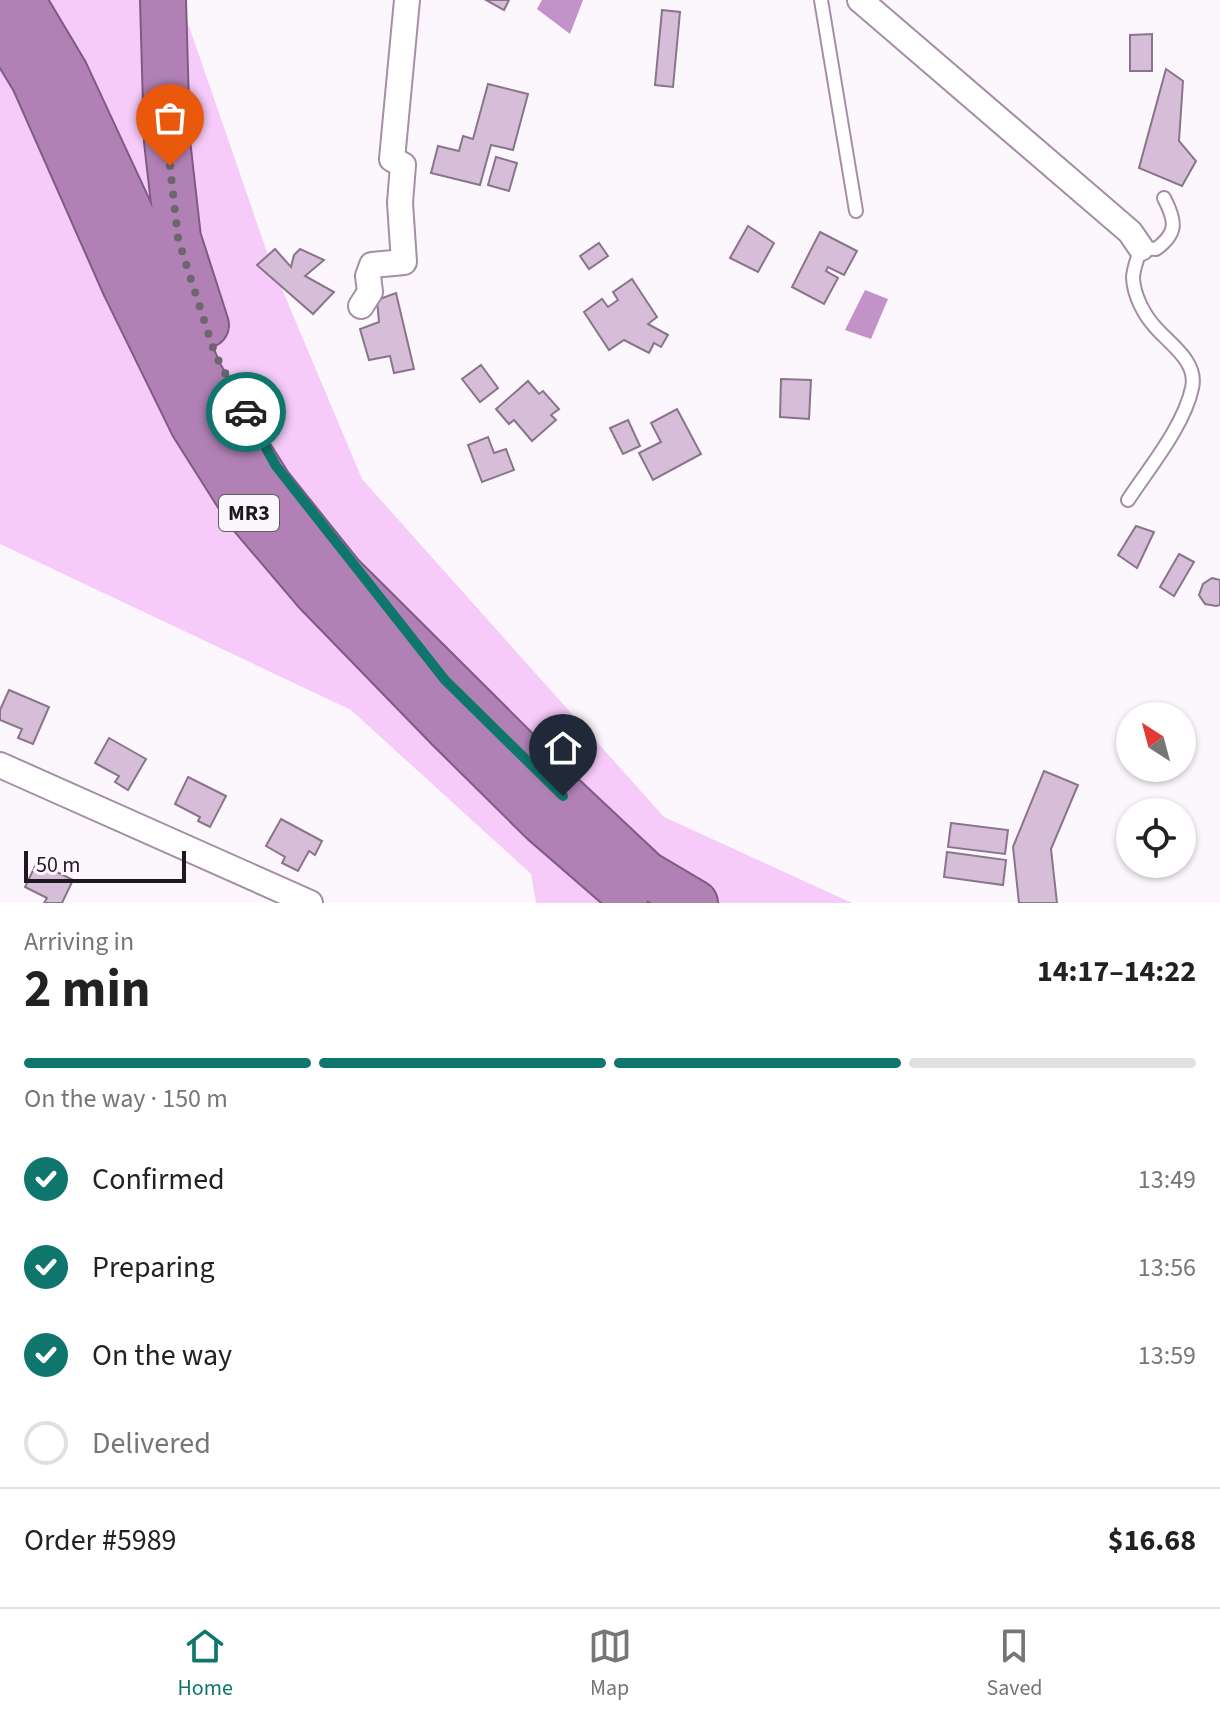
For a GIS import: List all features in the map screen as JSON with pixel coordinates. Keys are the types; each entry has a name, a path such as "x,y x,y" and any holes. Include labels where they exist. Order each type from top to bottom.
{"highway":[{"name":"MR3","path":"22,0 65,72 136,225 200,375 269,485 341,575 563,796 646,874 695,903"},
{"path":"163,0 167,141 178,238 215,354 276,466 445,680"},
{"name":"MR3","path":"0,24 34,80 125,286 193,425 248,512 316,592 449,729 543,822 637,903"}],"street":[{"path":"361,306 370,292 368,276 372,265 404,262 400,203 403,165 392,159 407,0"},
{"path":"860,0 1130,232 1141,248"},
{"path":"0,765 310,903"}],"lane":[{"path":"821,0 856,211"},
{"path":"1128,500 1183,417 1193,385 1190,367 1185,359 1154,326 1137,300 1133,276 1141,248 1156,249 1169,240 1173,227 1164,198"}],"shaded area":[{"path":"0,0 180,0 269,258 362,479 664,817 852,903 536,903 531,874 351,710 0,544"},
{"path":"542,0 583,0 570,34 537,9"},
{"path":"865,290 888,299 871,339 845,330"}],"building":[{"path":"486,0 509,0 504,10"},
{"path":"662,10 680,12 673,87 655,85"},
{"path":"1152,34 1152,71 1130,71 1130,35"},
{"path":"1166,69 1183,81 1179,141 1196,161 1182,186 1139,168"},
{"path":"488,84 528,94 513,150 491,145 480,185 431,173 438,146 459,151 463,136 473,139"},
{"path":"496,157 517,163 509,191 488,185"},
{"path":"748,226 774,243 758,272 730,258"},
{"path":"820,232 857,251 844,275 828,267 826,271 838,278 824,304 792,287"},
{"path":"599,243 608,256 589,269 580,256"},
{"path":"275,249 291,267 294,255 300,249 324,260 305,276 334,292 313,314 257,265"},
{"path":"632,279 657,317 648,324 668,335 661,347 654,343 649,353 624,340 609,350 584,312 602,299 608,307 618,300 613,292"},
{"path":"396,293 414,369 394,373 390,356 369,360 360,329 379,322 377,300"},
{"path":"481,365 498,388 480,402 462,379"},
{"path":"781,379 811,380 809,419 780,417"},
{"path":"528,381 539,394 543,391 559,409 551,415 556,420 532,441 514,420 509,424 496,409"},
{"path":"677,409 701,454 653,480 639,453 661,442 651,423"},
{"path":"628,420 640,446 623,454 610,428"},
{"path":"488,437 494,453 506,449 514,470 482,482 468,445"},
{"path":"1136,526 1154,532 1137,568 1118,555"},
{"path":"1179,554 1194,562 1174,596 1160,587"},
{"path":"1212,578 1220,580 1220,605 1216,606 1205,604 1199,595 1203,584"},
{"path":"9,690 49,707 33,744 18,738 22,729 0,720 0,710"},
{"path":"109,738 146,759 128,790 115,782 119,776 95,763"},
{"path":"1044,771 1078,785 1051,849 1057,903 1019,903 1013,847"},
{"path":"188,777 226,796 210,827 198,821 200,817 175,804"},
{"path":"281,819 322,841 315,855 309,851 298,871 282,863 285,857 266,846"},
{"path":"951,823 1008,830 1005,854 948,847"},
{"path":"947,852 1006,860 1003,885 944,877"},
{"path":"37,862 73,880 62,903 44,903 47,898 25,887"}],"way so far":[{"path":"170,166 178,238 215,354 246,412"}],"route":[{"path":"246,412 276,466 445,680 563,796"}]}
